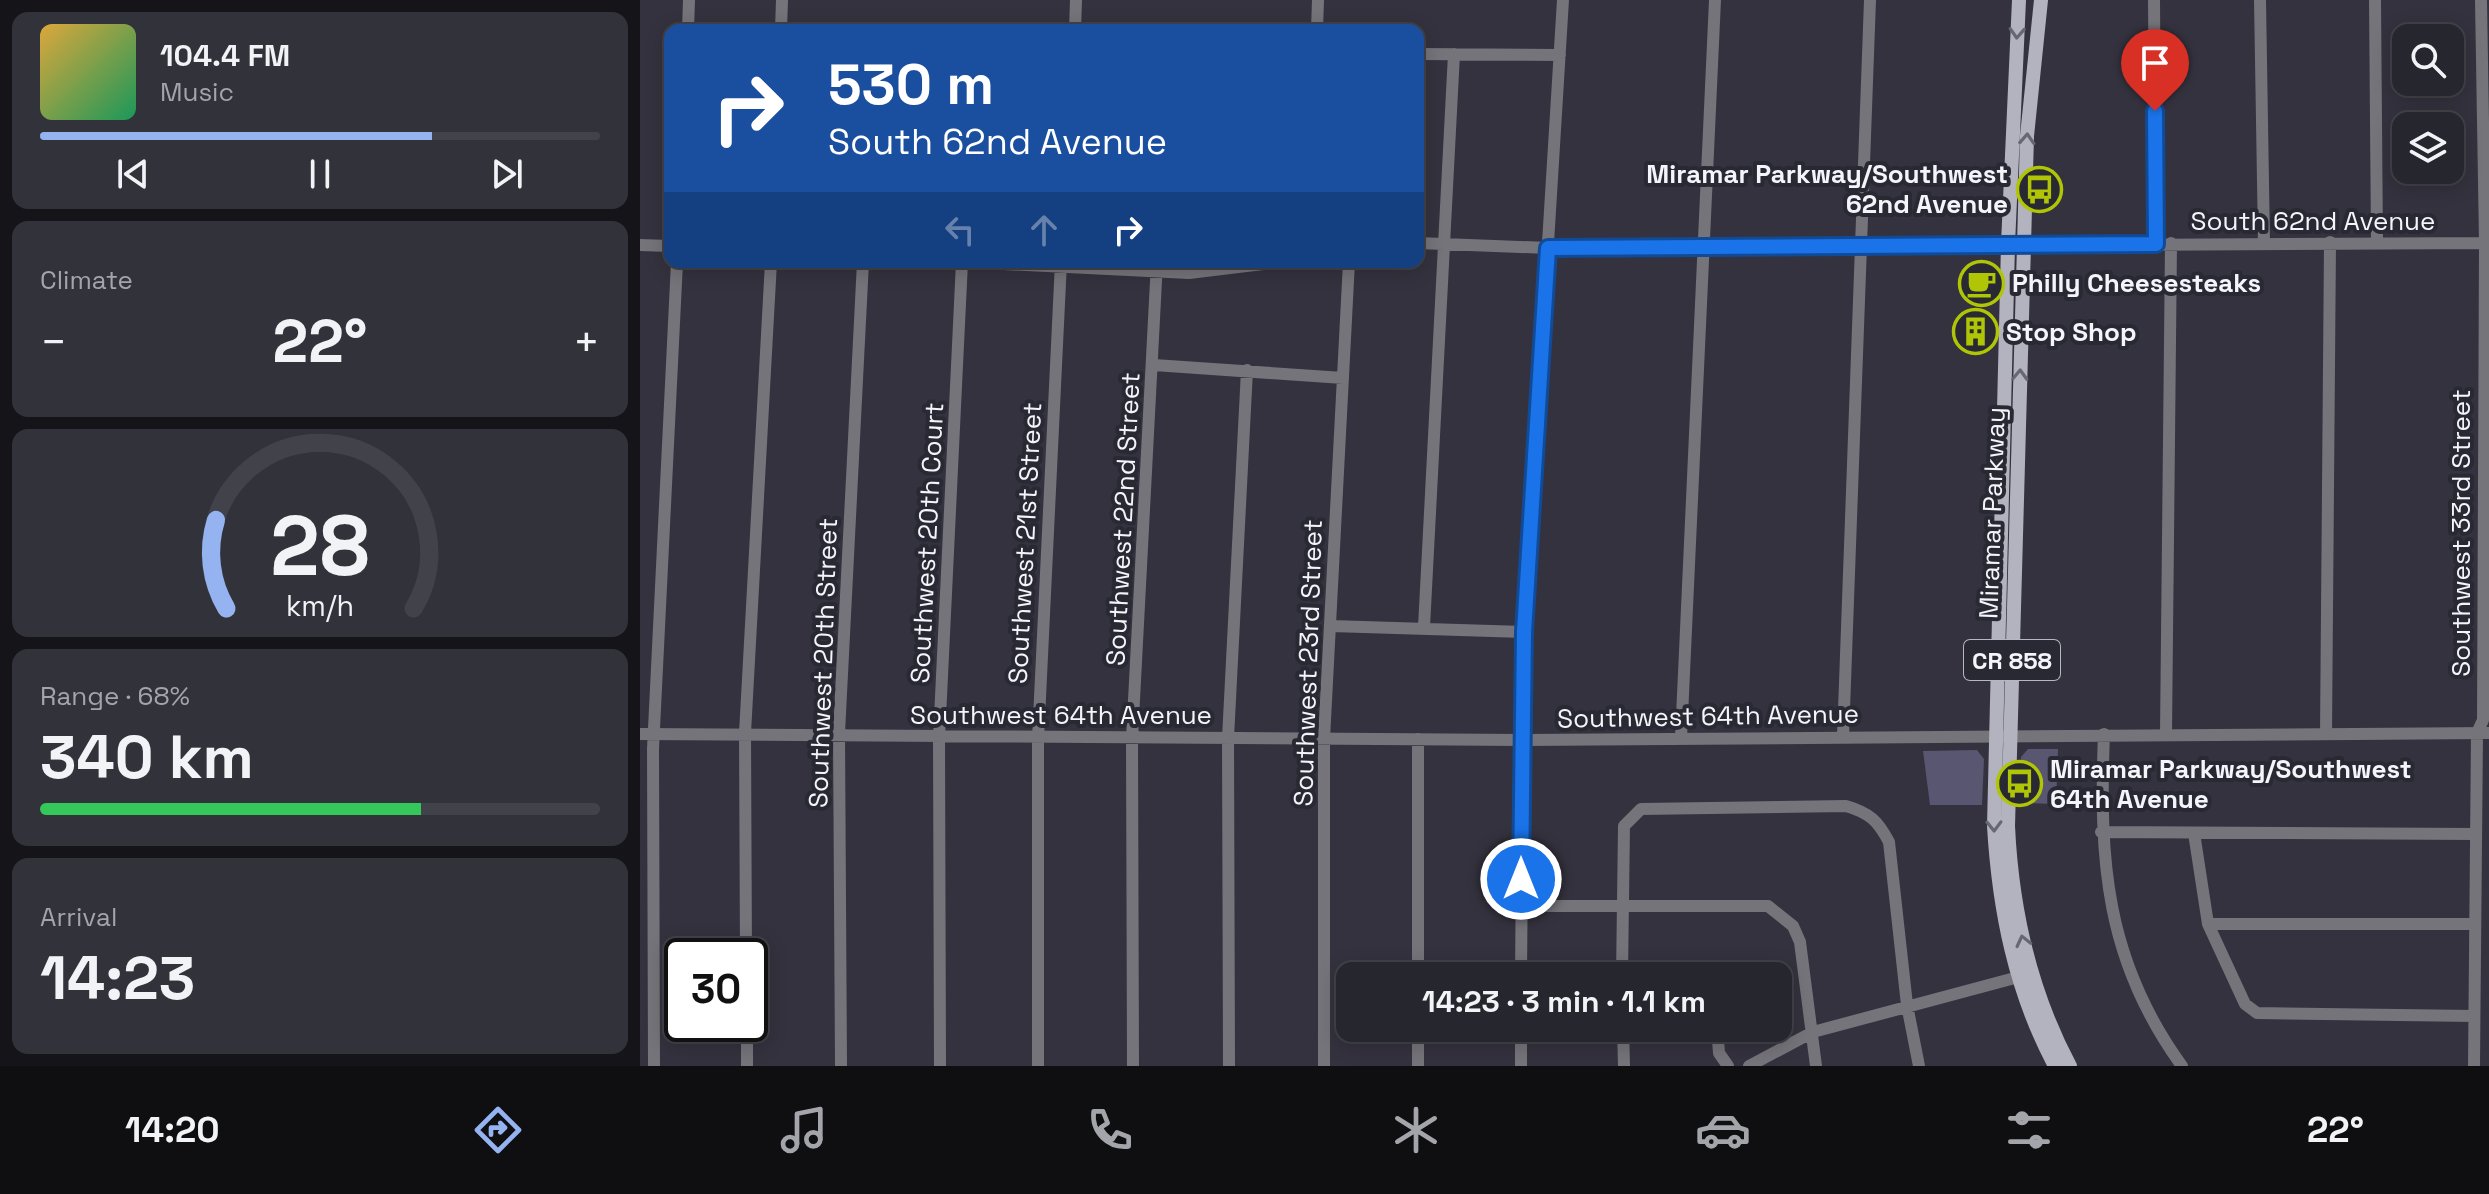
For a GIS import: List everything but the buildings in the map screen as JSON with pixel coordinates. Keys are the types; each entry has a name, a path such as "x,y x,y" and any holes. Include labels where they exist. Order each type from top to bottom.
{"main road":[{"name":"Miramar Parkway","path":"2019,0 2015,564 1996,869 2024,976 2055,1066"},
{"name":"Miramar Parkway","path":"2003,736 2002,508 2016,244 2031,68 2041,0"},
{"path":"2002,508 2010,521 2010,548 2015,564"},
{"name":"Miramar Parkway","path":"2024,976 2070,1066"}],"street":[{"path":"688,24 689,0"},
{"path":"781,24 782,0"},
{"path":"1075,24 1076,0"},
{"path":"1317,24 1318,0"},
{"path":"1521,962 1524,632 1563,0"},
{"path":"1681,738 1715,0"},
{"path":"1843,737 1870,0"},
{"path":"2154,0 2156,244"},
{"path":"2260,0 2264,243"},
{"path":"2375,0 2377,243"},
{"name":"Southwest 33rd Street","path":"2474,1066 2474,924 2483,733 2486,461 2487,243 2481,0"},
{"path":"1424,54 1560,55"},
{"path":"1424,627 1454,54"},
{"path":"2326,734 2330,242"},
{"name":"South 62nd Avenue","path":"1424,243 1548,248 1861,248 2016,244 2487,243"},
{"path":"2166,734 2171,243"},
{"path":"640,245 664,246"},
{"path":"654,1066 654,734 677,268"},
{"path":"746,938 745,733 771,268"},
{"name":"Southwest 20th Street","path":"841,1066 839,733 863,268"},
{"name":"Southwest 20th Court","path":"940,1066 939,738 963,268"},
{"name":"Southwest 21st Street","path":"1038,1066 1038,739 1061,268"},
{"name":"Southwest 22nd Street","path":"1133,1066 1132,738 1157,268"},
{"path":"1162,268 1189,273 1225,268"},
{"name":"Southwest 23rd Street","path":"1324,1066 1324,739 1349,268"},
{"path":"1154,365 1343,378"},
{"path":"1229,1066 1228,738 1247,370"},
{"path":"1331,626 1524,632"},
{"name":"Southwest 64th Avenue","path":"640,734 1521,740 2483,733"},
{"path":"2104,734 2101,832 2113,918 2132,978 2162,1039 2182,1066"},
{"path":"1418,739 1418,962"},
{"path":"1622,962 1624,826 1629,817 1641,809 1846,806 1866,812 1878,821 1889,842 1907,1005 1919,1066"},
{"path":"2101,832 2476,834"},
{"path":"2194,833 2208,924 2245,1004 2257,1013 2474,1016"},
{"path":"1521,906 1768,906 1793,926 1800,942 1816,1066"},
{"path":"2208,924 2474,924"},
{"path":"1749,1066 1813,1032 2024,976"},
{"path":"747,1042 747,1066"},
{"path":"1418,1042 1418,1066"},
{"path":"1521,1042 1521,1066"},
{"path":"1623,1042 1624,1066"},
{"path":"1718,1042 1719,1053 1728,1066"}],"shaded area":[{"path":"2028,749 2058,749 2056,804 2020,803 2021,757"},
{"path":"1977,750 1984,759 1982,805 1930,805 1923,751"}],"place":[{"name":"Miramar Parkway/Southwest 62nd Avenue","path":"2039,189"},
{"name":"Philly Cheesesteaks","path":"1981,283"},
{"name":"Stop Shop","path":"1975,332"},
{"name":"Miramar Parkway/Southwest 64th Avenue","path":"2019,784"}],"route":[{"path":"1521,879 1524,632 1548,248 2156,244 2155,111"}]}
